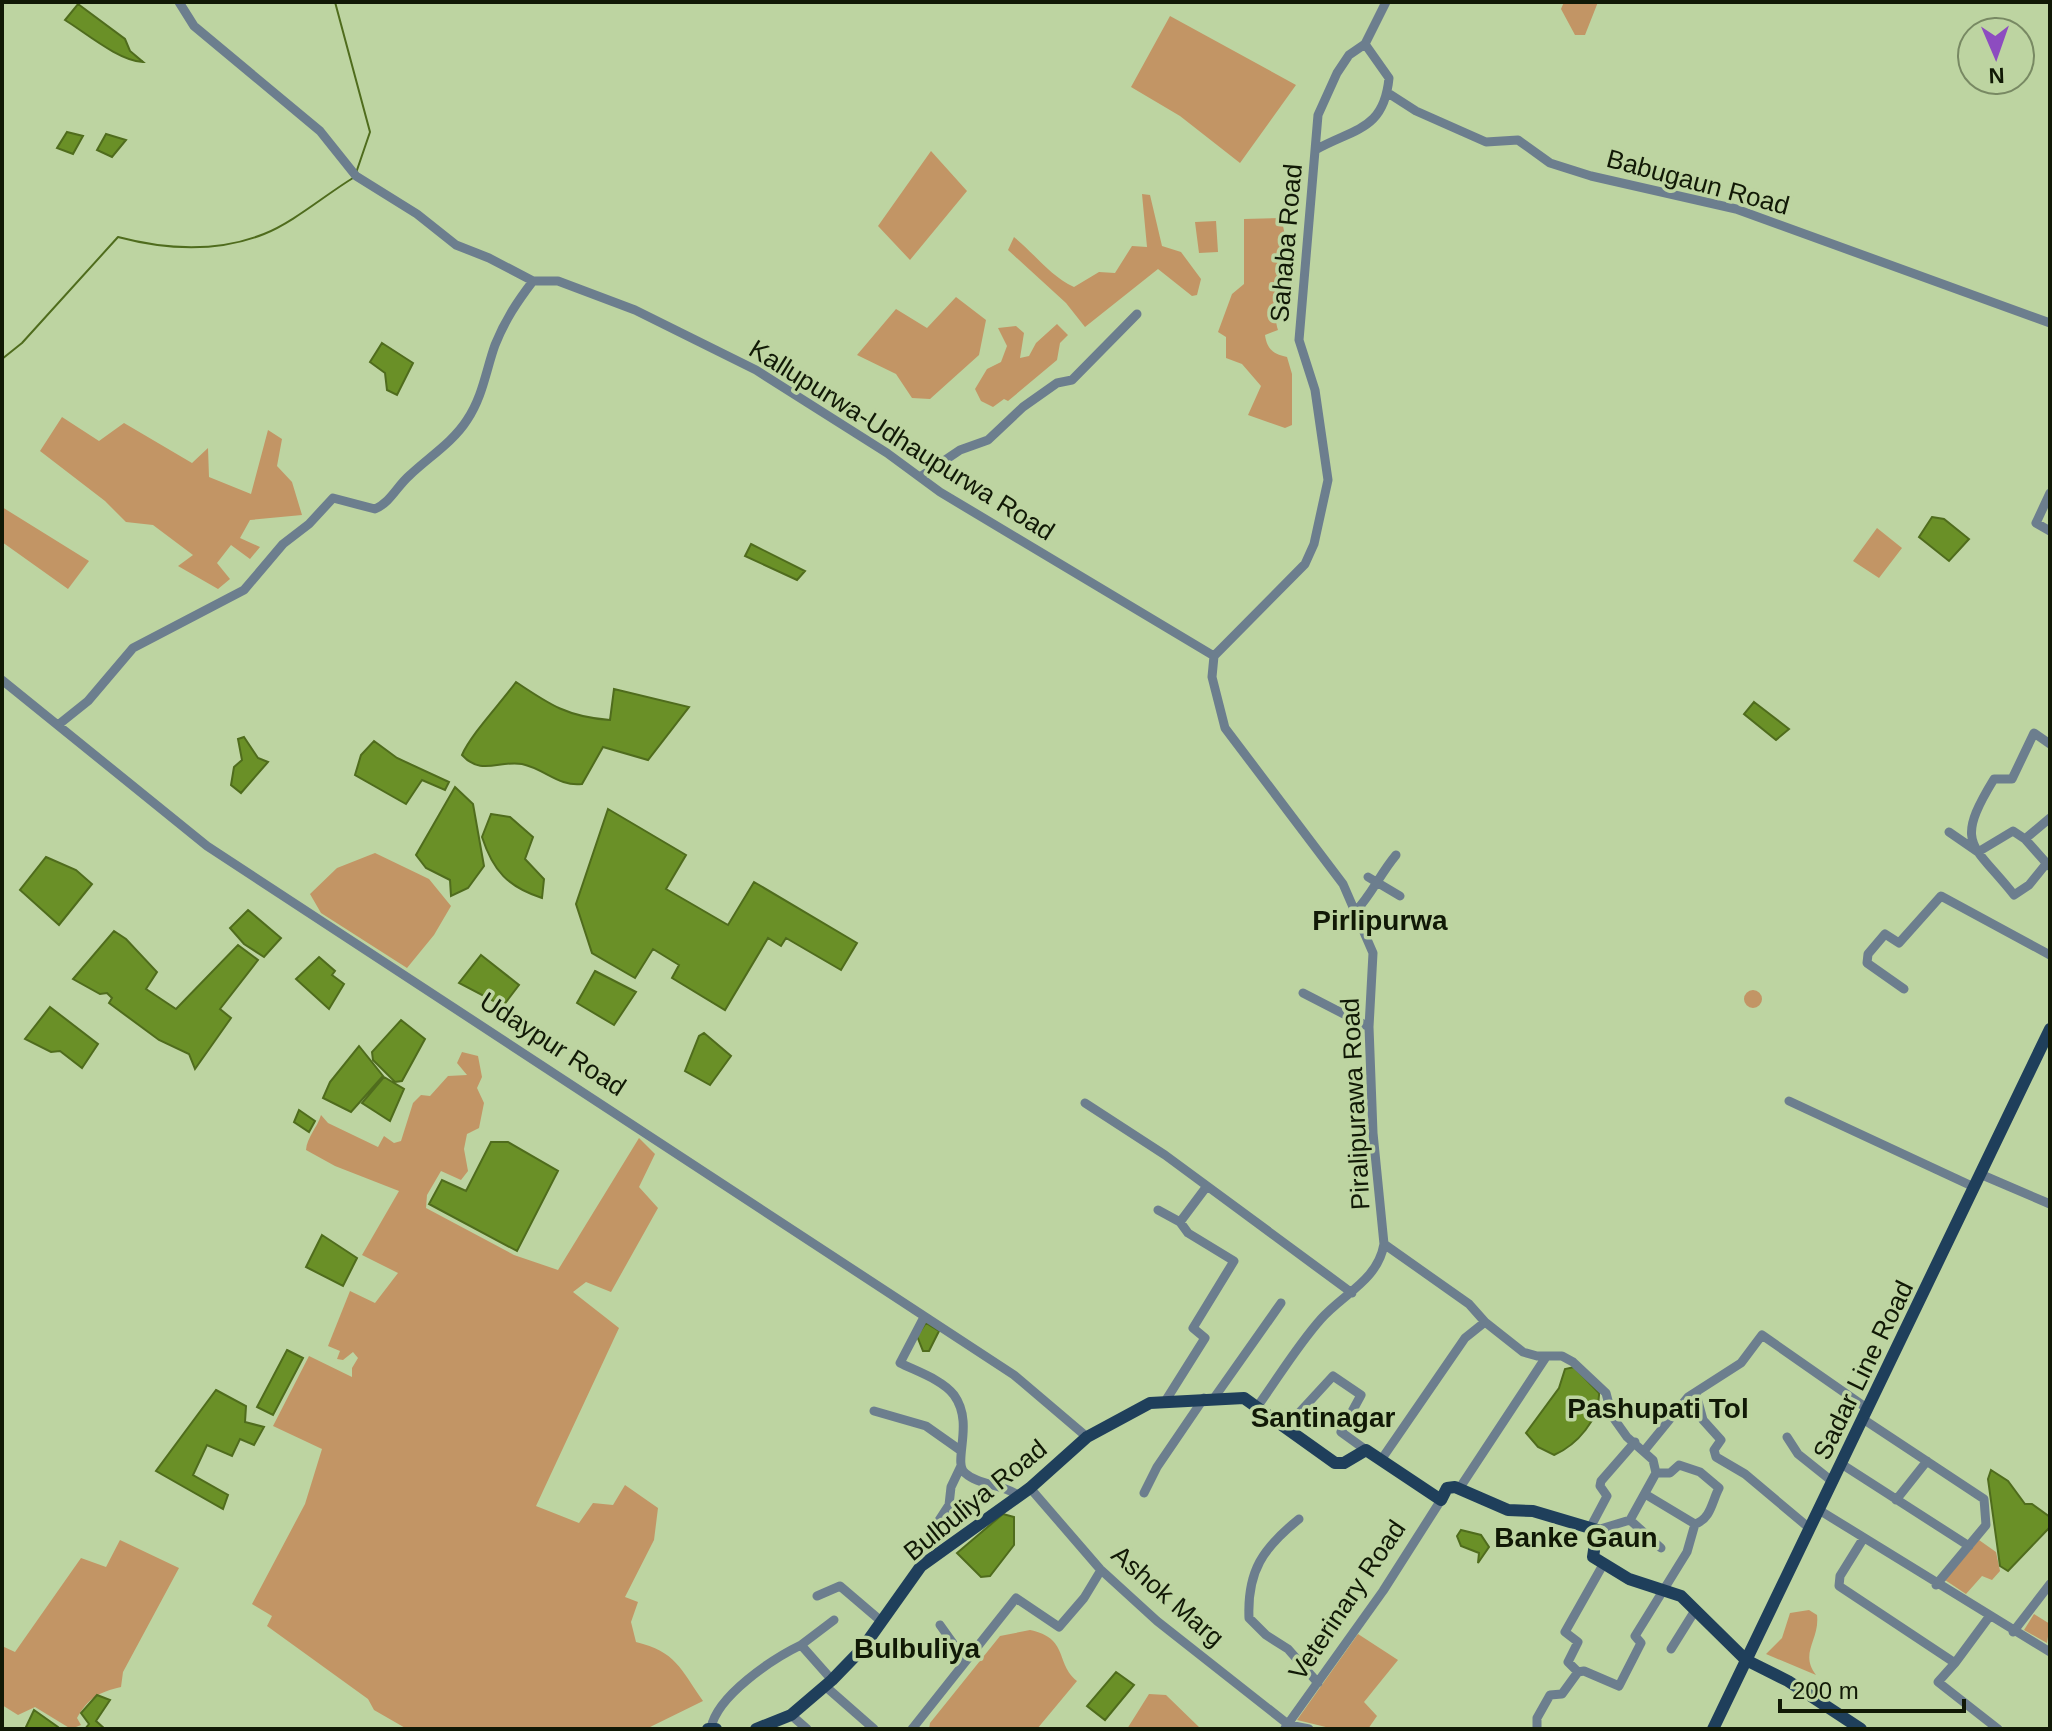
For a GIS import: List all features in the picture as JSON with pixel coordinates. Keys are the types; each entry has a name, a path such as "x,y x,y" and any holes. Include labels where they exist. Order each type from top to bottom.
{"main road":[{"name":"Sadar Line Road","path":"1713,1729 1808,1527 1843,1465 2050,1029"},
{"name":"Bulbuliya Road","path":"756,1729 791,1715 828,1683 862,1649 921,1566 1030,1488 1087,1437 1150,1403 1166,1400 1244,1398 1257,1407"},
{"path":"1257,1407 1335,1463 1344,1463 1366,1450 1441,1500 1447,1488 1459,1489 1508,1510 1533,1511 1593,1529 1593,1557 1629,1579 1666,1589 1696,1609 1746,1660 1788,1681 1861,1729"}],"street":[{"name":"Kallupurwa-Udhaupurwa Road","path":"179,2 194,26 320,131 356,176 417,214 456,245 533,281 558,281 635,310 756,370 1077,577 1126,601 1214,656"},
{"name":"Sahaba Road","path":"1214,656 1305,564 1327,492 1315,390 1299,340 1318,115 1349,55 1365,44 1386,2"},
{"path":"1317,149 1368,126 1388,93 1389,78 1365,44"},
{"name":"Babugaun Road","path":"1388,93 1416,111 1486,142 1518,140 1540,158 1591,176 1736,209 2050,323"},
{"path":"58,725 88,701 133,648 244,590 283,544 309,524 333,498 375,509 385,504 408,476 451,440 468,419 486,381 494,348 510,311 533,281"},
{"path":"920,477 960,450 988,440 1023,407 1057,383 1072,380 1137,314"},
{"path":"2050,493 2036,523 2050,531"},
{"name":"Piralipurawa Road","path":"1214,656 1212,677 1225,728 1343,884 1373,953 1369,1027 1373,1133 1384,1244 1376,1268 1322,1318 1257,1407"},
{"name":"Udaypur Road","path":"2,680 207,846 1014,1375 1087,1437"},
{"path":"1978,852 2013,831 2025,839 2048,865 2029,885 2014,895 1978,852 1970,840 1972,818 1994,779 2012,779 2034,733 2050,744"},
{"path":"2025,839 2050,818"},
{"path":"1949,832 1978,852"},
{"path":"1355,912 1372,895 1396,855"},
{"path":"1368,877 1400,896"},
{"path":"1904,989 1867,963 1868,954 1885,934 1899,943 1941,896 1970,915 2050,955"},
{"path":"1303,993 1369,1027"},
{"path":"1789,1101 1974,1187"},
{"path":"1085,1103 1207,1186 1352,1293"},
{"path":"1980,1174 2050,1204"},
{"path":"1180,1222 1207,1186"},
{"path":"1158,1210 1234,1261 1193,1328 1205,1338 1166,1400"},
{"path":"1384,1244 1469,1304 1485,1322 1523,1352 1546,1357 1562,1356 1573,1362 1606,1393 1612,1416 1627,1437 1653,1460 1656,1473 1630,1520 1593,1529"},
{"path":"1144,1493 1157,1467 1281,1303"},
{"path":"924,1317 900,1363 955,1396 966,1423 960,1450 961,1466 966,1474 1006,1487 1018,1495"},
{"path":"1381,1460 1465,1338 1485,1322"},
{"path":"1644,1451 1688,1397 1741,1363 1762,1335 1927,1461 1984,1499 1986,1525 1936,1585"},
{"path":"1459,1489 1546,1357"},
{"path":"1286,1427 1333,1376 1361,1395 1341,1432 1366,1450"},
{"path":"1696,1394 1703,1420 1721,1440 1714,1450 1716,1457 1745,1474 1808,1527"},
{"path":"874,1411 926,1426 960,1450"},
{"path":"1787,1437 1798,1454 1833,1482"},
{"path":"1593,1529 1607,1496 1600,1486 1601,1481 1635,1442"},
{"path":"1896,1500 1927,1461"},
{"path":"1537,1729 1537,1718 1550,1695 1562,1694 1578,1672 1584,1671 1619,1686 1641,1643 1635,1636 1687,1552 1695,1524 1707,1516 1719,1488 1700,1472 1679,1465 1670,1473 1656,1473"},
{"path":"1843,1465 1969,1546"},
{"path":"921,1566 919,1551 949,1505 951,1487 961,1466"},
{"name":"Ashok Marg","path":"1030,1488 1101,1570 1157,1621 1287,1727"},
{"path":"1645,1494 1695,1524"},
{"name":"Veterinary Road","path":"1287,1727 1441,1500"},
{"path":"1819,1510 1936,1585 2050,1652"},
{"path":"1299,1519 1277,1537 1258,1562 1248,1590 1249,1618 1266,1635 1288,1649 1318,1683"},
{"path":"1630,1520 1661,1548"},
{"path":"1863,1539 1840,1576 1839,1586 1955,1663"},
{"path":"1578,1672 1568,1662 1578,1642 1565,1632 1604,1563"},
{"path":"912,1729 1016,1598 1055,1626 1062,1625 1101,1570"},
{"path":"2013,1632 2050,1584"},
{"path":"817,1596 840,1586 881,1621"},
{"path":"1671,1649 1696,1609"},
{"path":"1989,1617 1938,1682 1998,1729"},
{"path":"712,1729 713,1715 721,1705 781,1655 801,1645 834,1620"},
{"path":"940,1625 965,1660"},
{"path":"801,1645 828,1683 874,1729"},
{"path":"791,1715 807,1729"},
{"path":"1287,1727 1309,1729"}],"shaded area":[{"path":"1564,2 1598,2 1585,35 1575,35 1561,9"},
{"path":"78,4 125,39 130,51 143,62 113,52 65,20"},
{"path":"1170,16 1296,85 1240,163 1180,116 1131,87"},
{"path":"67,132 83,136 73,154 57,148"},
{"path":"106,134 126,140 112,157 97,150"},
{"path":"931,151 967,191 910,260 878,226"},
{"path":"1142,194 1150,195 1162,246 1181,252 1201,279 1197,295 1192,296 1158,269 1085,327 1066,303 1008,250 1014,237 1050,271 1074,287 1099,272 1115,273 1132,246 1147,247"},
{"path":"1281,218 1287,252 1287,279 1277,313 1278,330 1265,335 1272,350 1287,357 1292,374 1292,425 1285,428 1248,415 1261,386 1242,364 1226,358 1226,337 1218,332 1232,294 1244,284 1244,219"},
{"path":"1216,221 1218,252 1199,253 1195,222"},
{"path":"956,297 986,320 979,355 930,399 912,398 896,374 857,355 896,309 927,328"},
{"path":"1057,324 1068,335 1060,343 1057,360 1008,401 1004,399 993,407 981,401 975,389 987,369 1001,362 1007,346 998,328 1016,326 1024,333 1020,358 1029,356 1036,343"},
{"path":"382,343 413,363 397,395 387,390 385,373 370,362"},
{"path":"62,417 99,441 124,423 192,463 208,448 209,477 251,494 268,430 282,439 277,466 292,482 302,515 250,520 240,538 260,547 250,559 231,545 217,563 230,579 218,589 178,566 193,555 153,525 126,522 105,501 40,451"},
{"path":"2,507 89,561 68,589 2,542"},
{"path":"1932,517 1944,519 1969,539 1949,561 1919,537"},
{"path":"1877,528 1902,548 1879,578 1853,561"},
{"path":"751,544 805,571 797,580 745,556"},
{"path":"516,682 560,708 595,718 610,720 614,689 689,707 648,760 603,747 582,784 566,783 522,764 476,765 462,755"},
{"path":"1754,702 1789,729 1776,740 1744,714"},
{"path":"244,737 258,758 268,762 241,793 231,785 234,767 242,760 238,739"},
{"path":"374,741 397,758 449,782 445,790 422,780 406,804 355,775 361,755"},
{"path":"455,787 473,804 484,866 468,888 451,896 450,880 426,868 416,855"},
{"path":"608,809 686,855 666,889 728,925 754,882 857,943 841,970 786,938 781,946 768,938 725,1010 672,978 679,965 653,949 635,978 592,953 576,904"},
{"path":"491,814 510,817 533,837 525,859 544,879 542,898 511,883 491,859 482,837"},
{"path":"375,853 429,879 451,906 434,935 407,968 321,913 310,894 337,868"},
{"path":"46,857 76,870 92,884 59,925 20,890"},
{"path":"248,910 281,938 264,957 244,944 230,928"},
{"path":"114,931 126,939 157,972 146,989 176,1009 238,945 258,960 220,1009 231,1018 195,1069 189,1054 159,1040 109,1003 112,998 107,993 100,994 73,979"},
{"path":"481,955 519,985 503,1006 459,983"},
{"path":"319,957 335,971 332,975 344,984 329,1009 296,979"},
{"path":"595,971 636,992 614,1025 577,1003"},
{"path":"1753,990 1762,999 1753,1008 1744,999"},
{"path":"50,1007 98,1044 82,1068 60,1051 51,1052 25,1039"},
{"path":"401,1020 425,1039 402,1081 395,1082 373,1060 372,1052"},
{"path":"704,1033 731,1056 710,1085 685,1071 699,1036"},
{"path":"359,1046 383,1076 351,1112 323,1098 330,1082"},
{"path":"462,1052 478,1056 482,1077 477,1088 484,1103 479,1128 467,1134 464,1149 468,1171 461,1180 441,1171 427,1195 426,1208 514,1255 558,1270 639,1138 655,1154 639,1187 658,1208 611,1292 586,1282 573,1292 619,1328 536,1506 579,1523 593,1503 613,1505 625,1485 658,1508 654,1540 625,1597 638,1602 631,1622 636,1642 669,1656 703,1701 646,1729 407,1729 374,1710 368,1699 267,1626 272,1616 252,1604 305,1504 322,1449 273,1426 309,1356 352,1377 352,1368 358,1358 353,1352 343,1360 337,1359 340,1351 328,1346 350,1291 375,1303 398,1273 362,1255 399,1191 335,1166 306,1150 308,1141 321,1115 328,1123 378,1147 384,1136 394,1143 401,1141 413,1103 421,1095 430,1096 448,1076 467,1075 457,1063"},
{"path":"384,1077 404,1089 390,1121 362,1103"},
{"path":"299,1110 315,1121 309,1132 294,1122"},
{"path":"491,1142 508,1142 558,1171 517,1251 429,1204 442,1180 466,1191"},
{"path":"322,1235 357,1258 343,1286 306,1267"},
{"path":"926,1323 939,1331 929,1351 923,1351 917,1336"},
{"path":"287,1350 303,1358 273,1415 257,1407"},
{"path":"1574,1367 1599,1393 1596,1412 1579,1438 1554,1455 1538,1447 1526,1433 1559,1388 1565,1369"},
{"path":"216,1390 246,1406 245,1422 264,1427 254,1445 240,1439 232,1456 207,1445 193,1475 228,1495 223,1509 156,1471"},
{"path":"1991,1470 2008,1481 2025,1504 2032,1504 2050,1517 2050,1527 2008,1571 2000,1566 1988,1479"},
{"path":"1003,1514 1014,1517 1014,1545 990,1576 981,1577 957,1553"},
{"path":"1461,1530 1481,1535 1489,1547 1478,1563 1479,1553 1461,1546 1457,1536"},
{"path":"120,1540 179,1568 123,1672 121,1687 100,1694 85,1705 77,1718 81,1725 71,1729 35,1707 18,1715 2,1705 2,1646 15,1652 81,1558 106,1567"},
{"path":"1979,1540 1996,1552 2000,1571 1992,1580 1982,1576 1966,1594 1945,1580"},
{"path":"1809,1610 1817,1615 1809,1660 1816,1675 1766,1654 1782,1638 1790,1613"},
{"path":"2034,1614 2050,1624 2047,1643 2024,1630"},
{"path":"1030,1630 1051,1639 1077,1681 1037,1729 929,1729 930,1723 1000,1636"},
{"path":"1358,1634 1398,1660 1364,1702 1377,1716 1368,1729 1334,1729 1297,1720"},
{"path":"1116,1672 1134,1685 1105,1720 1087,1706"},
{"path":"1149,1694 1166,1695 1201,1729 1127,1729"},
{"path":"97,1695 110,1700 96,1721 105,1729 85,1729 89,1724 81,1713"},
{"path":"34,1710 58,1727 60,1729 25,1729"}],"waterway":[{"path":"335,2 370,132 356,173"},
{"path":"2,359 22,343 118,237 191,248 246,240 287,223 353,178"}],"district":[{"name":"Pirlipurwa","path":"1380,920"},
{"name":"Pashupati Tol","path":"1658,1408"},
{"name":"Santinagar","path":"1323,1417"},
{"name":"Banke Gaun","path":"1576,1537"},
{"name":"Bulbuliya","path":"917,1648"}]}
